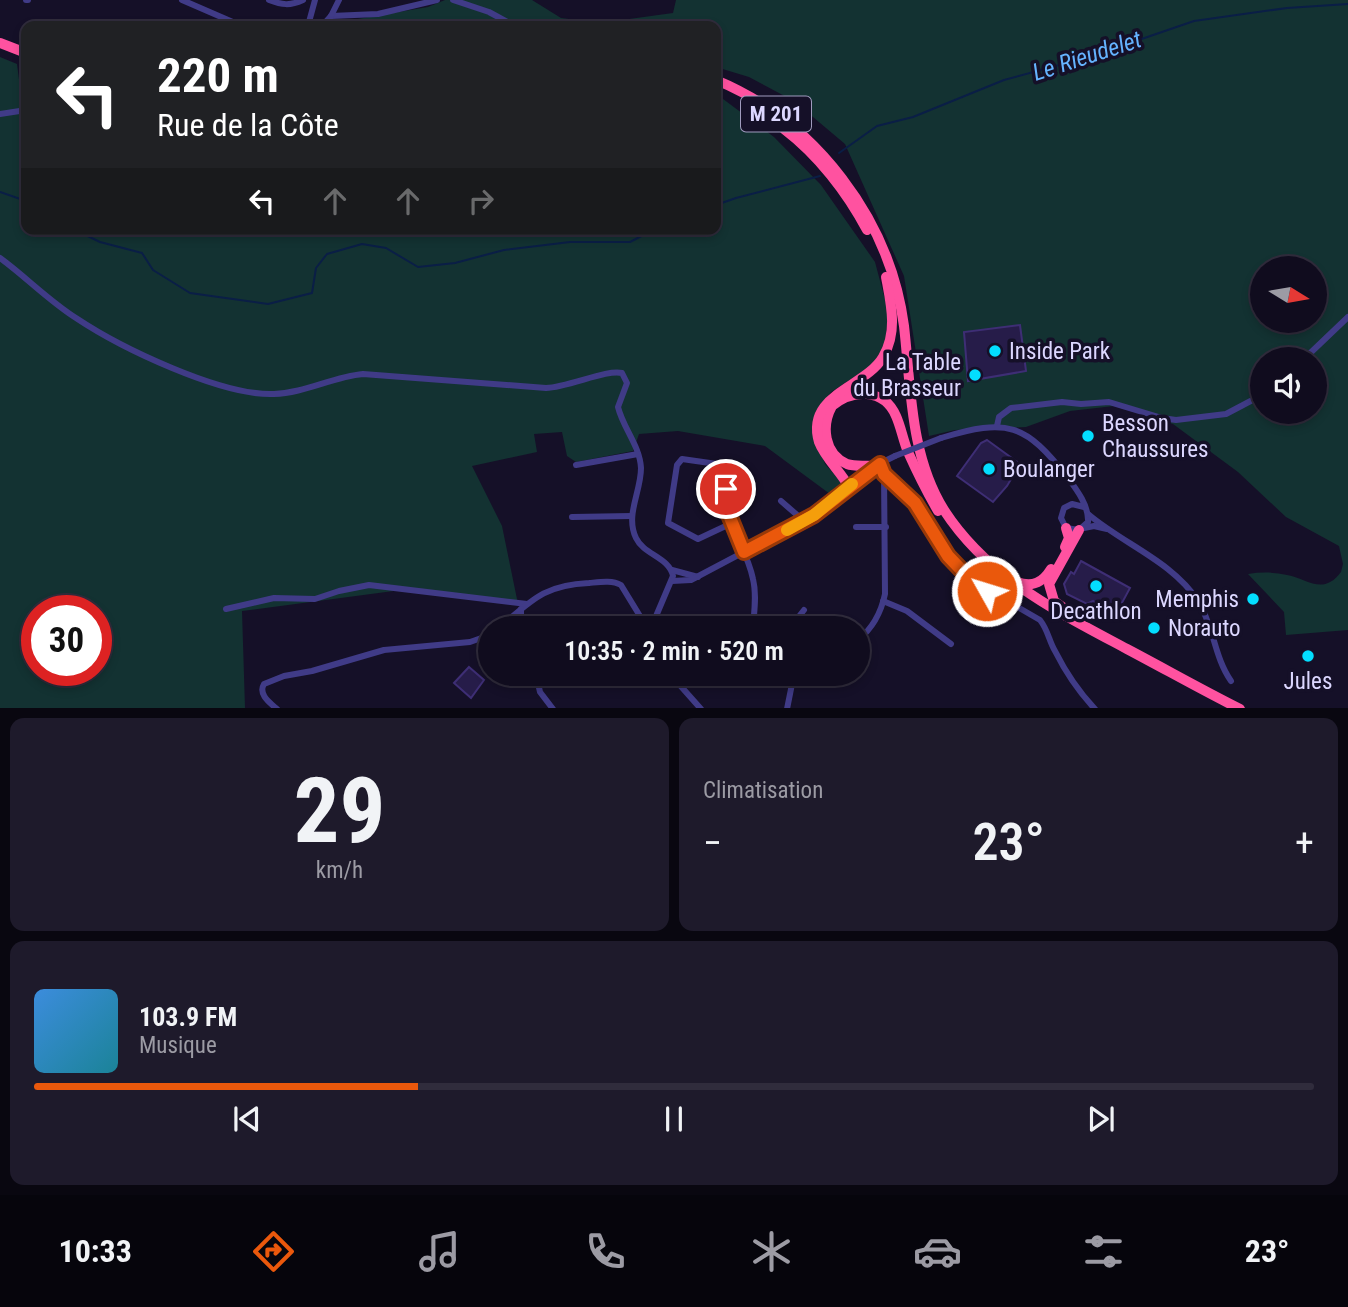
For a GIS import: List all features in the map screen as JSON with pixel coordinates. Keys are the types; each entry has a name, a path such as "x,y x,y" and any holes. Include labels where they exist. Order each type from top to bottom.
{"highway":[{"path":"0,43 21,51"},
{"path":"0,49 21,57"},
{"name":"M 201","path":"721,85 748,95 800,133 828,160 866,214 884,254 903,321 914,423 924,466 942,507 973,548 990,565 1044,604 1238,708"},
{"name":"M 201","path":"721,86 771,118 820,163 863,223 886,274 898,323 911,423 928,483 951,527 996,575 1028,598 1227,708"},
{"path":"851,485 822,447 818,423 828,401 876,366 888,347 893,316 886,274"},
{"path":"877,465 849,465 839,459 827,442 827,416 839,400 852,394 868,393 880,397 896,415 919,476 950,529 990,573 1028,598"},
{"path":"849,465 851,485"},
{"path":"990,565 1021,584 1037,583 1049,572 1066,545 1069,538 1066,528"},
{"path":"1081,529 1052,575 1049,592 1054,601 1117,644"}],"street":[{"path":"182,0 230,21"},
{"path":"269,0 281,5 292,5 303,0"},
{"path":"309,21 315,0"},
{"path":"326,21 339,0"},
{"path":"331,16 378,14 437,0"},
{"path":"453,0 489,12 506,21"},
{"path":"0,114 21,111"},
{"path":"0,258 74,317 97,331 221,387 255,394 296,391 344,376 384,374 426,380 560,387 617,371 626,377 626,388 618,407 638,454 641,473 632,516 636,540 671,570 698,577"},
{"path":"1317,347 1348,317"},
{"path":"997,426 999,417 1011,408 1062,402 1109,402 1176,420 1226,414 1250,401"},
{"path":"672,582 698,577 804,520 877,465 895,456 941,438 997,426 1013,429 1031,438 1080,492 1088,514 1169,570 1192,593 1209,624 1219,661 1231,681"},
{"path":"576,465 638,454"},
{"path":"732,523 698,539 668,523 677,465 682,459 724,465 734,472 726,489 725,505 744,552 753,578 754,616"},
{"path":"877,465 915,503 948,556 970,579 1040,620 1056,653 1083,696 1094,708"},
{"path":"870,627 883,601 886,527 884,474"},
{"path":"1072,483 1072,504"},
{"path":"781,501 804,520"},
{"path":"1084,507 1072,504 1064,508 1061,515 1066,528 1094,526 1109,530"},
{"path":"1081,529 1088,522 1088,514"},
{"path":"572,517 632,516"},
{"path":"856,527 886,527"},
{"path":"657,616 672,582 671,570"},
{"path":"513,616 527,604 560,585 616,583 621,585 640,616"},
{"path":"226,609 274,598 315,599 369,585 527,604"},
{"path":"883,601 907,611 951,644"},
{"path":"521,609 521,616"},
{"path":"799,616 804,610"},
{"path":"276,708 262,693 261,688 264,684 284,676 312,671 384,650 478,639"},
{"path":"539,686 552,708"},
{"path":"681,686 700,708"},
{"path":"787,708 792,686"}],"green space":[{"path":"445,0 532,0 561,18 584,21 346,21 428,7"},
{"path":"676,0 1348,0 1348,630 1286,635 1284,612 1248,574 1277,573 1322,585 1341,572 1343,564 1339,546 1286,517 1238,472 1173,424 1114,406 1070,411 1026,427 955,430 929,436 904,276 845,144 794,101 749,77 721,69 721,21 615,21 673,13"},
{"path":"0,57 17,64 21,95 21,235 721,235 721,97 774,137 821,185 875,262 888,311 885,345 871,366 831,392 816,413 814,436 825,464 843,484 830,494 765,446 678,431 639,434 633,451 576,462 567,456 562,432 534,434 537,452 472,466 502,526 518,604 401,590 242,611 245,708 0,708"}],"building":[{"name":"Inside Park","path":"1020,325 1026,371 968,381 964,332"},
{"name":"Boulanger","path":"987,440 1020,464 1007,486 993,502 957,476 981,443"},
{"name":"Decathlon","path":"1081,561 1130,588 1116,614 1093,601 1087,604 1067,594 1064,584"},
{"path":"469,667 478,675 480,686 471,698 454,683"}],"waterway":[{"name":"Le Rieudelet","path":"839,153 877,126 913,117 1004,80 1092,56 1194,21 1287,8 1348,4"},
{"name":"Le Rieudelet","path":"721,203 820,176"},
{"name":"Le Rieudelet","path":"0,192 21,199"},
{"name":"Le Rieudelet","path":"85,235 100,242 142,253 153,270 190,293 268,304 312,293 316,268 327,254 362,244 386,248 418,267 455,263 504,250 570,242 630,242 643,235"}],"slow traffic":[{"path":"787,530 814,515 852,484"}],"place":[{"name":"Inside Park","path":"995,351"},
{"name":"La Table du Brasseur","path":"975,375"},
{"name":"Besson Chaussures","path":"1088,436"},
{"name":"Boulanger","path":"989,469"},
{"name":"Decathlon","path":"1096,586"},
{"name":"Memphis","path":"1253,599"},
{"name":"Norauto","path":"1154,628"},
{"name":"Jules","path":"1308,656"}],"route":[{"path":"726,489 725,505 744,552 814,515 880,464 884,474 915,503 948,556 970,579 987,591"}]}
